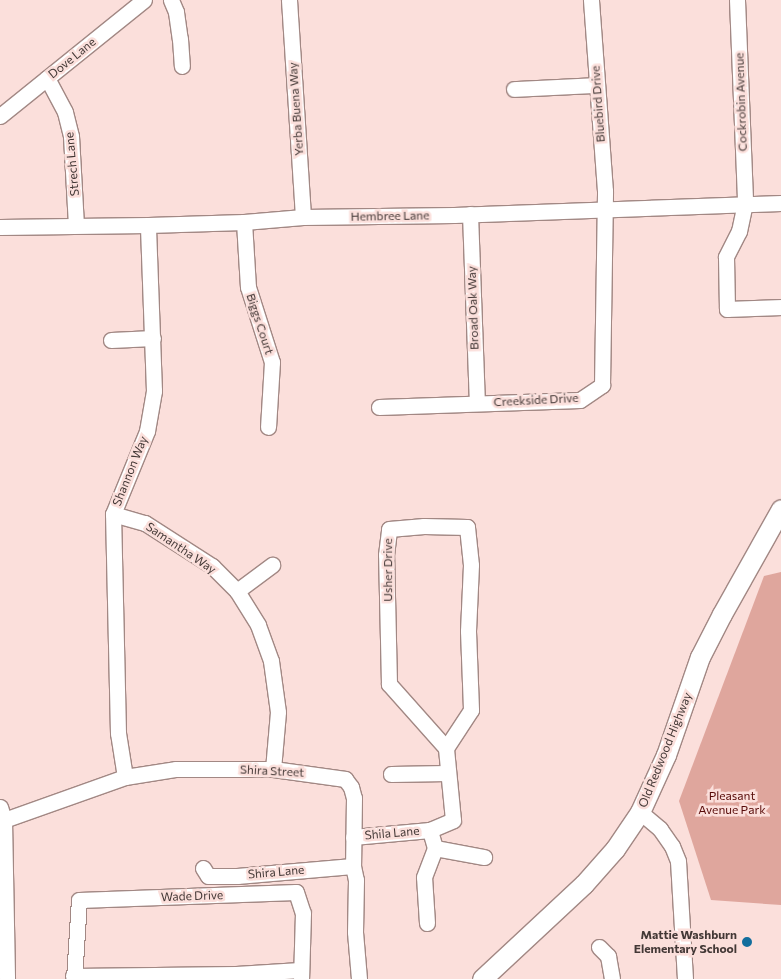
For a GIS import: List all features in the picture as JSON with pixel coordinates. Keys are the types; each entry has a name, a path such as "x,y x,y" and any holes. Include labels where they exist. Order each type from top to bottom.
{"main road":[{"name":"Old Redwood Highway","path":"482,979 584,884 615,849 640,812 666,755 700,657 775,534 781,509"}],"street":[{"name":"Dove Lane","path":"0,116 144,0"},
{"path":"171,0 176,12 182,66"},
{"name":"Yerba Buena Way","path":"289,0 302,217"},
{"name":"Bluebird Drive","path":"591,0 605,209"},
{"name":"Cockrobin Avenue","path":"737,0 744,203 739,231 726,257 726,309 781,307"},
{"name":"Strech Lane","path":"47,78 65,112 71,136 76,225"},
{"path":"514,89 596,85"},
{"name":"Hembree Lane","path":"0,227 148,225 244,222 302,217 470,214 781,203"},
{"name":"Creekside Drive","path":"379,407 580,400 602,385 605,209"},
{"name":"Broad Oak Way","path":"470,214 477,403"},
{"name":"Biggs Court","path":"244,222 248,287 272,362 268,427"},
{"name":"Shannon Way","path":"125,777 118,733 113,514 147,431 154,391 148,225"},
{"path":"111,340 153,338"},
{"name":"Samantha Way","path":"113,514 145,523 212,566 237,591 258,625 271,661 278,712 273,769"},
{"name":"Usher Drive","path":"467,527 471,565 468,632 471,710 446,748 389,684 386,555 389,529 467,527"},
{"path":"237,591 272,565"},
{"path":"391,774 447,773 446,748"},
{"name":"Shira Street","path":"2,814 125,777 176,769 273,769 345,779 351,787 354,798 353,866 356,880 355,932 359,979"},
{"name":"Shila Lane","path":"353,837 430,830 453,820 447,773"},
{"path":"640,812 660,829 672,846 678,861 685,979"},
{"path":"2,814 7,979"},
{"path":"427,923 424,877 435,848 430,830"},
{"path":"435,848 484,857"},
{"name":"Shira Lane","path":"203,868 208,876 237,876 353,866"},
{"name":"Wade Drive","path":"74,977 79,900 296,892 303,913 301,975"},
{"path":"599,947 608,956 612,979"},
{"path":"74,977 301,975"}],"green space":[{"name":"Pleasant Avenue Park","path":"781,572 781,905 711,900 679,801 764,576"}],"place":[{"name":"Mattie Washburn Elementary School","path":"747,942"}]}
